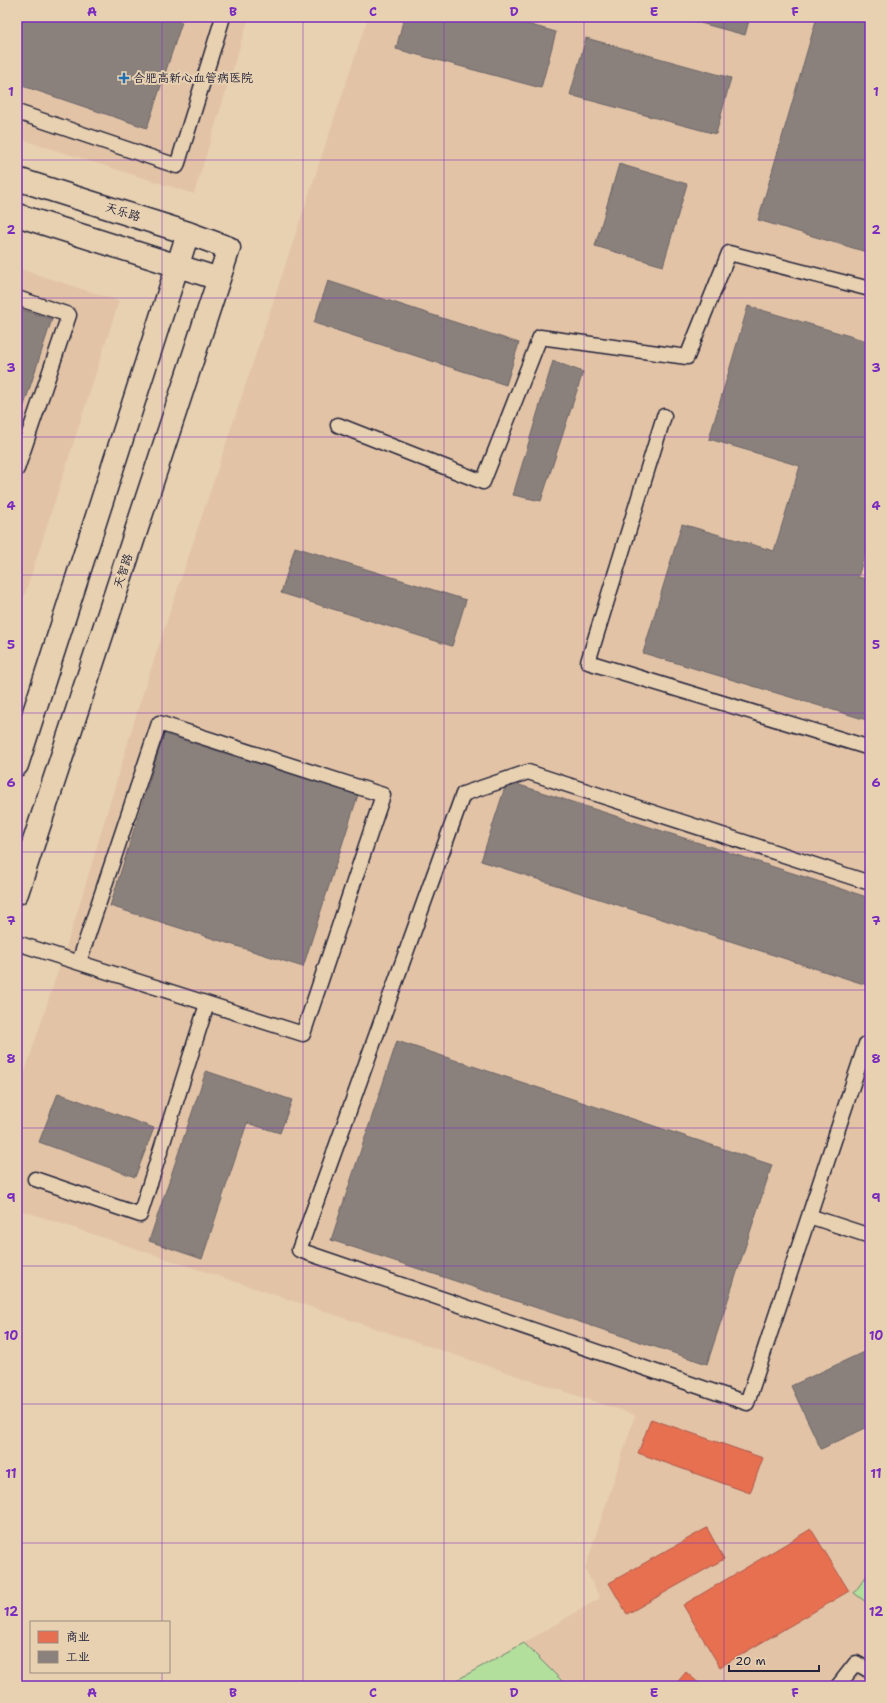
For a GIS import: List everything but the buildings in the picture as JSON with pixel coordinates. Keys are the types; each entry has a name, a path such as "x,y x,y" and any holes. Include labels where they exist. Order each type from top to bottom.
{"street":[{"name":"天乐路","path":"17,179 188,232 229,248"},
{"path":"17,215 219,279"},
{"path":"17,765 188,232"},
{"name":"天智路","path":"17,894 229,248"}],"lane":[{"path":"17,112 177,166 223,17"},
{"path":"338,425 483,482 540,337 687,357 729,253 870,289"},
{"path":"17,298 69,315 17,469"},
{"path":"664,416 588,662 870,748"},
{"path":"17,943 303,1034 384,795 159,723 79,962"},
{"path":"870,883 528,772 462,794 299,1250 747,1403 866,1044 870,1046"},
{"path":"35,1179 140,1215 207,1004"},
{"path":"809,1216 870,1236"},
{"path":"838,1686 856,1663 870,1671"}],"shaded area":[{"name":"合肥高新心血管病医院","path":"17,17 249,17 194,194 17,138"},
{"path":"368,17 870,17 870,1686 567,1686 524,1643 600,1598 585,1569 635,1415 17,1209 17,1096 77,913 141,699"},
{"path":"17,268 119,301 17,619"}],"green space":[{"path":"870,1571 870,1605 854,1593"},
{"path":"524,1643 567,1686 446,1686"}],"place":[{"name":"合肥高新心血管病医院","path":"124,78"}]}
